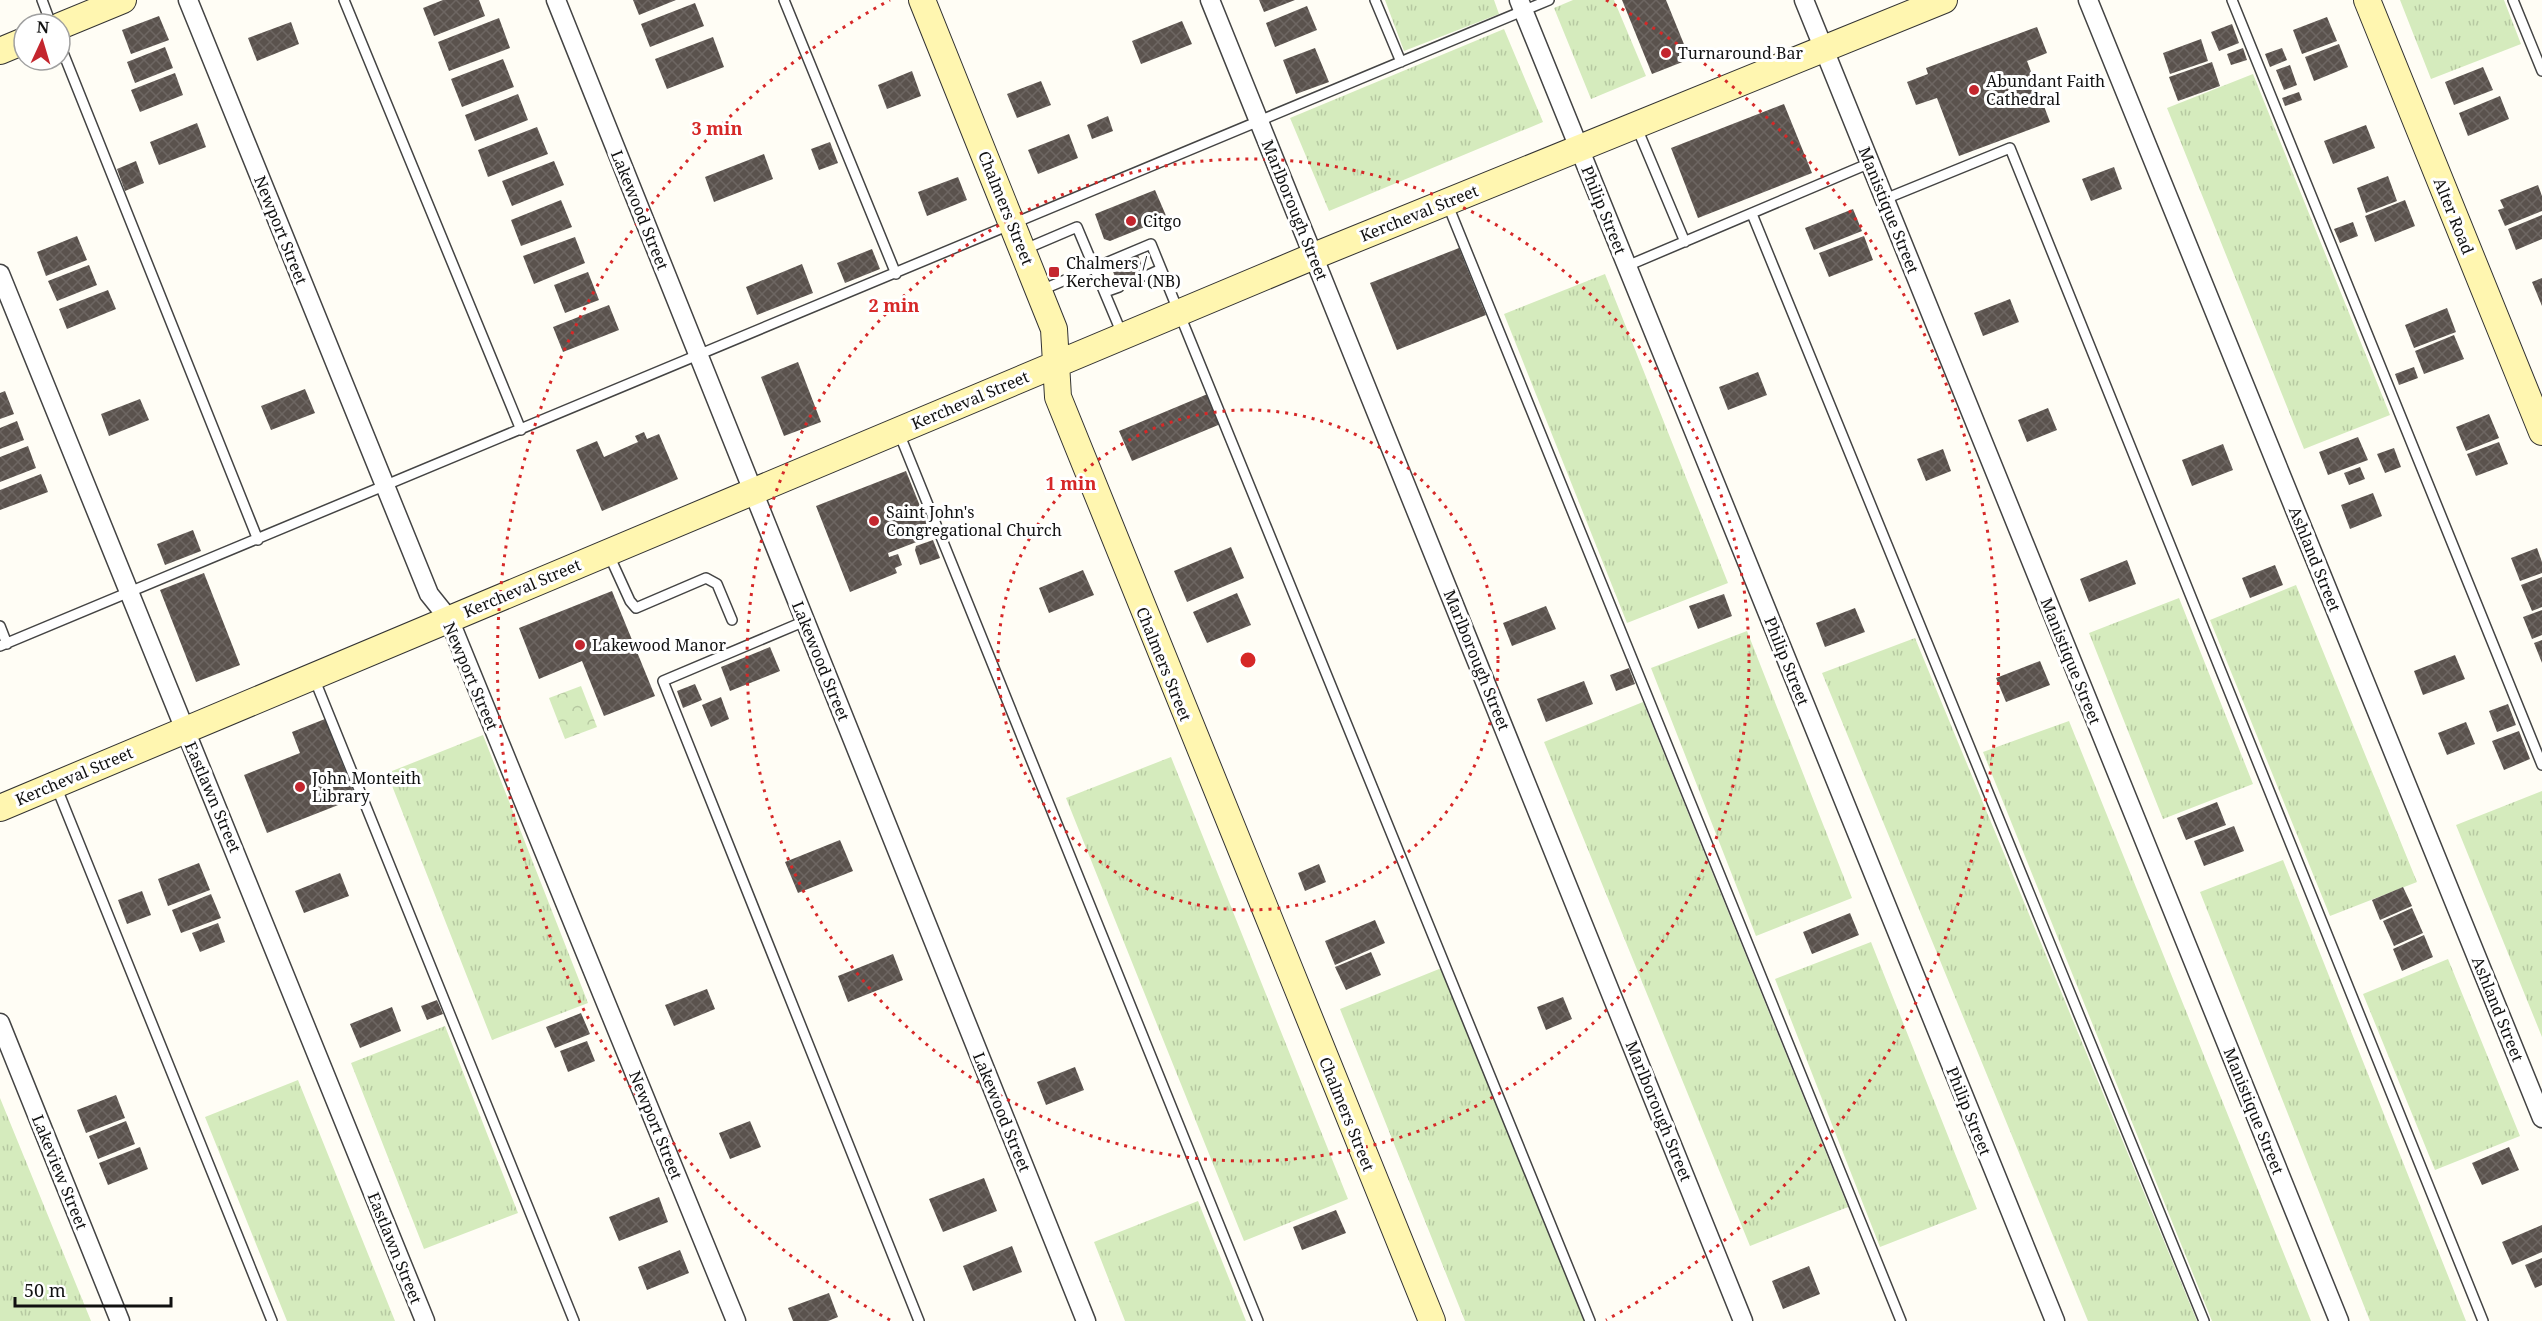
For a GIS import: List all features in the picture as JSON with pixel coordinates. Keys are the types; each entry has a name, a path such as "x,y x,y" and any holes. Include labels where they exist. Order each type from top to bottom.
{"street":[{"path":"72,21 123,0"},
{"name":"Newport Street","path":"188,0 429,594 449,619 736,1321"},
{"name":"Lakewood Street","path":"556,0 1086,1321"},
{"name":"Chalmers Street","path":"922,0 1054,329 1058,397 1062,408 1432,1321"},
{"name":"Marlborough Street","path":"1210,0 1743,1321"},
{"name":"Manistique Street","path":"1804,0 2339,1321"},
{"name":"Kercheval Street","path":"0,808 1314,256 1944,0"},
{"name":"Ashland Street","path":"2088,0 2542,1118"},
{"name":"Alter Road","path":"2367,0 2542,432"},
{"name":"Philip Street","path":"1521,5 2055,1321"},
{"name":"Eastlawn Street","path":"0,274 425,1321"},
{"name":"Lakeview Street","path":"0,1023 120,1321"}],"lane":[{"path":"344,0 521,430"},
{"path":"784,0 896,274"},
{"path":"1375,0 1401,62"},
{"path":"0,626 4,645 1260,122 1401,62 1521,5 1548,0"},
{"path":"2232,0 2542,765"},
{"path":"2513,0 2542,71"},
{"path":"71,72 258,540"},
{"path":"1635,124 1685,242"},
{"path":"1884,199 2010,148 2483,1321"},
{"path":"1627,266 1870,164"},
{"path":"1447,201 1901,1321"},
{"path":"1752,214 2204,1321"},
{"path":"1023,250 1077,227 1123,336"},
{"path":"1039,291 1151,244 1590,1321"},
{"path":"1146,276 1161,269"},
{"path":"1105,292 1119,287"},
{"path":"898,431 1258,1321"},
{"path":"608,552 630,601 636,608 706,578 717,584 732,620"},
{"path":"805,621 663,681 919,1321"},
{"path":"313,675 574,1321"},
{"path":"55,784 272,1321"}],"green space":[{"path":"1385,0 1494,0 1499,14 1404,51"},
{"path":"1573,0 1614,0 1646,76 1591,99 1554,8"},
{"path":"2400,0 2504,0 2521,44 2431,79"},
{"path":"1504,29 1543,122 1329,211 1290,118"},
{"path":"2253,74 2390,415 2304,449 2167,108"},
{"path":"1605,274 1728,583 1627,623 1504,314"},
{"path":"2296,585 2417,882 2330,916 2210,620"},
{"path":"2179,598 2253,784 2163,819 2089,633"},
{"path":"1747,631 1852,898 1756,936 1651,668"},
{"path":"1915,638 2197,1321 2088,1321 1822,673"},
{"path":"581,686 597,727 565,739 549,698"},
{"path":"1643,702 1848,1207 1750,1246 1544,742"},
{"path":"2069,721 2311,1321 2212,1321 1983,752"},
{"path":"483,735 588,1003 492,1040 387,773"},
{"path":"1171,757 1348,1199 1244,1241 1066,798"},
{"path":"2542,791 2542,1037 2456,825"},
{"path":"2283,860 2466,1321 2370,1321 2200,892"},
{"path":"1871,942 1977,1209 1880,1247 1775,979"},
{"path":"2448,959 2520,1136 2435,1170 2363,994"},
{"path":"1444,967 1587,1321 1465,1321 1340,1009"},
{"path":"445,1026 518,1213 424,1249 351,1063"},
{"path":"298,1080 395,1321 287,1321 205,1117"},
{"path":"0,1098 91,1321 0,1321"},
{"path":"1198,1201 1246,1321 1125,1321 1094,1242"}],"building":[{"path":"443,0 479,0 485,16 434,36 423,8"},
{"path":"633,0 676,0 639,15"},
{"path":"1259,0 1295,0 1264,12"},
{"path":"1622,0 1666,0 1690,59 1652,74"},
{"path":"695,3 704,26 650,47 641,24"},
{"path":"1307,6 1317,30 1275,47 1266,23"},
{"path":"159,16 169,40 131,54 122,30"},
{"path":"2327,17 2337,41 2302,54 2293,30"},
{"path":"499,18 510,48 449,71 438,42"},
{"path":"1182,21 1192,44 1141,64 1132,41"},
{"path":"291,22 299,44 257,61 248,38"},
{"path":"2232,24 2239,43 2219,51 2211,32"},
{"name":"Abundant Faith Cathedral","path":"2037,27 2047,53 2027,61 2050,122 1959,156 1937,98 1916,105 1907,82 1928,74 1926,68"},
{"path":"713,37 724,67 667,89 655,59"},
{"path":"2201,39 2208,61 2170,74 2163,53"},
{"path":"2339,44 2348,67 2314,81 2305,57"},
{"path":"165,47 173,68 135,83 127,62"},
{"path":"1315,48 1329,82 1296,94 1283,60"},
{"path":"2243,48 2247,60 2231,65 2227,54"},
{"path":"2282,48 2287,60 2270,67 2265,54"},
{"path":"503,59 514,87 462,107 451,79"},
{"path":"2212,62 2220,86 2178,101 2169,77"},
{"path":"2290,65 2297,85 2284,90 2276,70"},
{"path":"2483,67 2493,90 2454,105 2445,82"},
{"path":"912,71 921,96 887,109 878,85"},
{"path":"175,73 183,95 140,112 131,90"},
{"path":"1041,81 1051,105 1017,118 1007,94"},
{"path":"2299,92 2302,100 2285,106 2282,98"},
{"path":"518,94 528,120 475,141 465,115"},
{"path":"2500,96 2509,119 2468,136 2459,113"},
{"path":"1784,104 1812,173 1698,218 1671,148"},
{"path":"1108,116 1113,131 1092,139 1087,125"},
{"path":"197,123 206,147 159,165 150,142"},
{"path":"2366,125 2375,148 2333,164 2324,141"},
{"path":"537,127 548,154 488,177 478,150"},
{"path":"1069,134 1078,158 1038,174 1028,150"},
{"path":"830,142 838,163 819,170 811,149"},
{"path":"764,154 773,179 714,202 705,177"},
{"path":"136,161 144,183 125,191 117,169"},
{"path":"554,161 564,185 512,206 502,181"},
{"path":"2114,167 2122,189 2091,201 2082,179"},
{"path":"2388,176 2397,201 2366,213 2357,188"},
{"path":"958,177 967,200 927,216 918,192"},
{"path":"2538,185 2542,196 2542,211 2505,226 2498,210 2504,208 2500,200"},
{"path":"1155,190 1167,218 1110,241 1104,239 1095,214"},
{"path":"561,200 572,227 521,246 511,220"},
{"path":"2405,200 2415,226 2375,242 2365,216"},
{"path":"1853,209 1862,231 1814,250 1805,228"},
{"path":"2542,215 2542,239 2516,250 2508,229"},
{"path":"2353,222 2358,236 2340,243 2334,229"},
{"path":"77,236 87,260 46,276 37,252"},
{"path":"1864,236 1873,260 1829,277 1819,253"},
{"path":"575,237 585,263 534,284 523,256"},
{"path":"1459,248 1486,315 1397,350 1370,283"},
{"path":"872,249 880,269 845,283 837,263"},
{"path":"1138,255 1147,278 1119,288 1111,266"},
{"path":"802,264 813,293 757,315 746,287"},
{"path":"89,265 97,285 57,301 48,281"},
{"path":"588,272 599,300 565,313 554,285"},
{"path":"2542,278 2542,306 2532,282"},
{"path":"108,290 116,309 67,329 59,309"},
{"path":"2010,299 2019,322 1983,336 1974,313"},
{"path":"609,305 619,330 563,352 553,327"},
{"path":"2447,308 2456,332 2414,348 2405,325"},
{"path":"2454,335 2464,359 2424,374 2415,351"},
{"path":"798,362 821,422 784,436 761,377"},
{"path":"2414,367 2418,378 2399,385 2395,374"},
{"path":"1758,372 1767,395 1728,410 1719,387"},
{"path":"305,389 315,413 271,430 261,406"},
{"path":"5,391 14,414 0,419 0,393"},
{"path":"1210,393 1223,423 1132,461 1119,431"},
{"path":"140,399 149,420 109,436 101,414"},
{"path":"2048,408 2057,430 2027,442 2018,420"},
{"path":"2489,414 2499,438 2466,451 2456,427"},
{"path":"17,421 24,440 0,449 0,428"},
{"path":"644,432 647,439 659,434 678,479 602,511 576,450 597,441 604,457 638,442 635,436"},
{"path":"2358,437 2368,460 2328,475 2319,452"},
{"path":"2499,442 2508,464 2476,476 2467,454"},
{"path":"2223,444 2233,470 2192,486 2182,460"},
{"path":"28,446 36,468 0,482 0,457"},
{"path":"2394,448 2401,467 2385,473 2377,454"},
{"path":"1943,449 1951,471 1926,481 1917,459"},
{"path":"2360,467 2365,479 2349,485 2344,473"},
{"name":"Saint John's Congregational Church","path":"906,471 932,536 888,553 889,557 898,554 902,565 895,568 897,573 850,592 816,506"},
{"path":"41,474 48,492 0,510 0,490"},
{"path":"2373,493 2382,516 2350,529 2341,505"},
{"path":"193,530 201,551 165,565 157,544"},
{"path":"933,540 940,558 920,565 915,550 916,546"},
{"path":"1231,547 1244,578 1187,602 1174,571"},
{"path":"2537,548 2542,562 2542,573 2520,581 2511,558"},
{"path":"2127,560 2136,584 2089,602 2080,579"},
{"path":"2275,565 2283,585 2250,598 2242,578"},
{"path":"1083,570 1094,595 1049,613 1039,588"},
{"path":"204,573 240,665 196,682 160,590"},
{"path":"2542,577 2542,607 2532,611 2521,585"},
{"name":"Lakewood Manor","path":"612,591 655,696 604,716 582,661 539,679 519,628"},
{"path":"1237,593 1251,625 1207,643 1193,612"},
{"path":"1724,594 1732,616 1698,629 1689,606"},
{"path":"1546,606 1556,629 1512,646 1503,623"},
{"path":"1855,608 1865,632 1825,647 1816,623"},
{"path":"2542,610 2542,635 2532,639 2523,617"},
{"path":"2542,640 2542,663 2534,643"},
{"path":"770,647 780,671 730,691 721,667"},
{"path":"2455,655 2465,679 2423,695 2414,671"},
{"path":"2040,661 2050,685 2006,702 1996,678"},
{"path":"1629,668 1635,684 1616,691 1610,675"},
{"path":"1584,681 1593,704 1546,722 1537,699"},
{"path":"695,684 702,700 683,708 677,691"},
{"path":"721,697 729,719 711,727 702,705"},
{"path":"2508,704 2516,725 2497,732 2489,711"},
{"name":"John Monteith Library","path":"325,719 356,798 267,833 244,775 300,753 292,732"},
{"path":"2466,722 2475,744 2447,755 2438,733"},
{"path":"2519,731 2530,759 2504,770 2492,741"},
{"path":"2217,802 2226,825 2186,840 2177,818"},
{"path":"2234,826 2244,851 2204,866 2194,841"},
{"path":"840,840 853,871 798,893 785,862"},
{"path":"199,863 210,890 168,906 158,879"},
{"path":"1319,864 1326,882 1305,891 1298,873"},
{"path":"340,873 349,896 304,913 295,891"},
{"path":"2403,887 2412,906 2380,920 2372,900"},
{"path":"142,891 151,915 127,924 118,900"},
{"path":"211,894 221,918 181,933 172,910"},
{"path":"2412,908 2423,933 2394,946 2383,921"},
{"path":"1850,913 1859,935 1812,954 1803,932"},
{"path":"1375,920 1385,943 1335,965 1325,941"},
{"path":"218,923 225,942 200,952 192,933"},
{"path":"2424,935 2433,957 2402,971 2393,949"},
{"path":"1371,952 1381,975 1346,990 1335,967"},
{"path":"893,954 903,980 848,1002 838,976"},
{"path":"707,989 715,1009 674,1026 665,1005"},
{"path":"1563,997 1572,1019 1546,1030 1537,1007"},
{"path":"437,1000 443,1014 427,1020 421,1006"},
{"path":"392,1007 401,1031 360,1048 350,1024"},
{"path":"581,1013 590,1034 555,1048 546,1027"},
{"path":"587,1041 595,1061 568,1072 560,1051"},
{"path":"1075,1067 1084,1090 1046,1105 1037,1082"},
{"path":"116,1095 125,1118 86,1133 77,1110"},
{"path":"126,1121 135,1144 98,1159 89,1136"},
{"path":"750,1121 761,1147 730,1159 719,1133"},
{"path":"140,1147 148,1169 108,1185 99,1163"},
{"path":"2509,1147 2519,1170 2482,1185 2472,1163"},
{"path":"984,1178 997,1211 943,1232 929,1199"},
{"path":"659,1197 668,1222 619,1241 609,1217"},
{"path":"1336,1210 1346,1233 1302,1250 1293,1227"},
{"path":"2542,1225 2542,1252 2512,1265 2502,1242"},
{"path":"1012,1246 1022,1272 973,1291 963,1266"},
{"path":"680,1250 689,1273 647,1290 638,1267"},
{"path":"2542,1258 2542,1285 2535,1288 2525,1265"},
{"path":"1809,1266 1820,1294 1783,1309 1772,1281"},
{"path":"829,1293 838,1317 828,1321 793,1321 788,1308"}],"place":[{"name":"Turnaround Bar","path":"1666,53"},
{"name":"Abundant Faith Cathedral","path":"1974,90"},
{"name":"Citgo","path":"1131,221"},
{"name":"Chalmers / Kercheval (NB)","path":"1054,272"},
{"name":"Saint John's Congregational Church","path":"874,521"},
{"name":"Lakewood Manor","path":"580,645"},
{"name":"John Monteith Library","path":"300,787"}]}
